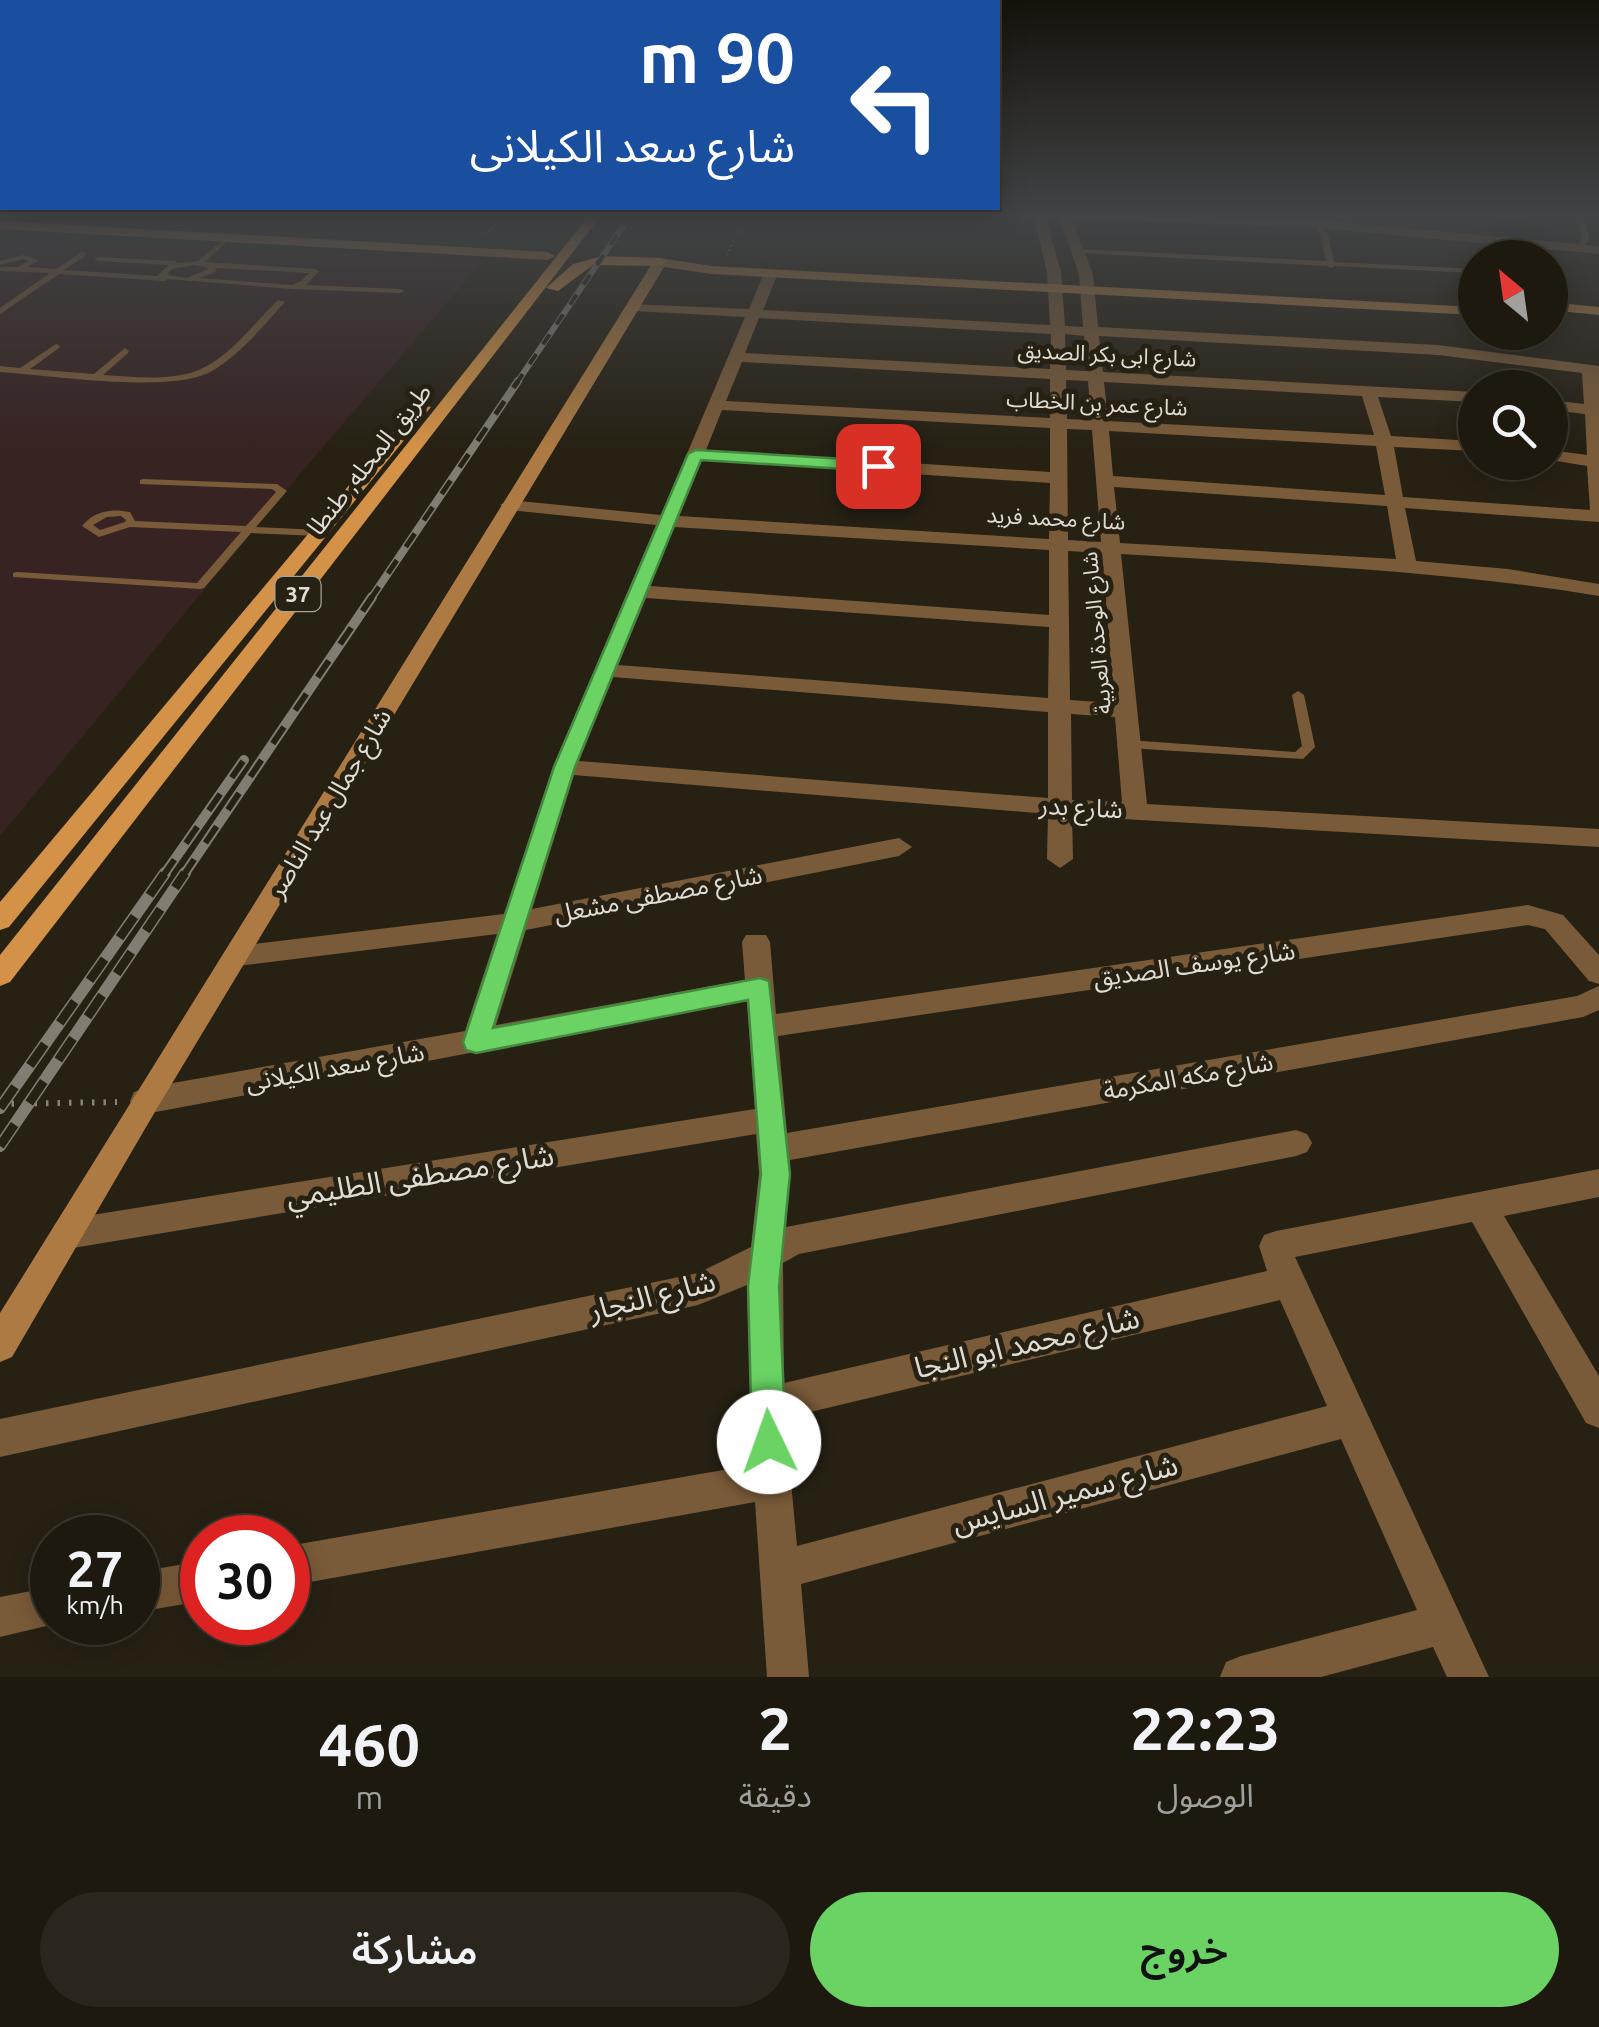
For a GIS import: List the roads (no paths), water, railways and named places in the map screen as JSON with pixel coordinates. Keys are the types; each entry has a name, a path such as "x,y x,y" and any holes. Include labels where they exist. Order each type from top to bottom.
{"main road":[{"name":"طريق المحله, طنطا","path":"0,920 519,291"},
{"name":"طريق المحله, طنطا","path":"0,976 535,291"},
{"path":"524,305 542,300 550,291"}],"street":[{"name":"شارع جمال عبد الناصر","path":"0,1345 145,1101 238,956 643,291"},
{"path":"476,1042 564,767 764,291"},
{"name":"شارع الوحدة العربية","path":"1056,291 1062,544 1060,859"},
{"name":"شارع الوحدة العربية","path":"1093,291 1091,332 1135,810"},
{"path":"1239,291 1458,310"},
{"path":"1392,291 1458,297"},
{"path":"634,307 1438,350 1595,371 1593,410 1599,514 1105,481"},
{"path":"1568,308 1599,311"},
{"path":"1568,319 1599,322"},
{"name":"شارع ابى بكر الصديق","path":"736,357 1458,396"},
{"path":"1368,390 1384,441 1407,566"},
{"name":"شارع عمر بن الخطاب","path":"716,406 1458,445"},
{"path":"1568,407 1593,410"},
{"path":"696,454 1061,478"},
{"path":"1568,458 1596,462"},
{"name":"شارع محمد فريد","path":"510,505 668,521 1407,566 1508,575 1599,590"},
{"path":"638,591 1062,622"},
{"path":"605,670 1125,711"},
{"name":"شارع بدر","path":"564,767 1060,807 1599,838"},
{"name":"شارع مصطفى مشعل","path":"238,956 516,922 899,847"},
{"name":"شارع يوسف الصديق","path":"764,1027 1528,915 1554,922 1599,974"},
{"path":"756,942 773,1134 764,1286 766,1405 788,1677"},
{"name":"شارع سعد الكيلانى","path":"145,1101 760,988"},
{"name":"شارع مكه المكرمة","path":"773,1134 1583,1006 1599,997"},
{"name":"شارع مصطفى الطليمي","path":"67,1234 773,1134"},
{"name":"شارع النجار","path":"0,1438 698,1289 736,1274 769,1250 792,1240 1296,1143"},
{"path":"1468,1677 1274,1251 1282,1242 1599,1183"},
{"path":"1479,1204 1599,1410"},
{"name":"شارع محمد ابو النجا","path":"766,1405 1288,1282"},
{"name":"شارع سمير السايس","path":"780,1570 1350,1418"},
{"path":"310,1562 772,1480"},
{"path":"0,1617 30,1612"},
{"path":"1242,1677 1444,1624"}],"lane":[{"path":"0,312 30,291"},
{"path":"0,369 170,378 201,372 280,302"},
{"path":"23,370 56,346"},
{"path":"98,374 125,350"},
{"path":"17,575 193,588 209,580 280,494 280,488 143,482"},
{"path":"129,524 320,533"},
{"path":"1128,744 1298,756 1308,751 1309,746 1298,694"}],"railway":[{"path":"516,384 579,291"},
{"path":"370,600 518,381"},
{"path":"183,876 372,597"},
{"path":"163,876 244,760"},
{"path":"0,1108 165,873"},
{"path":"0,1146 185,873"}]}
